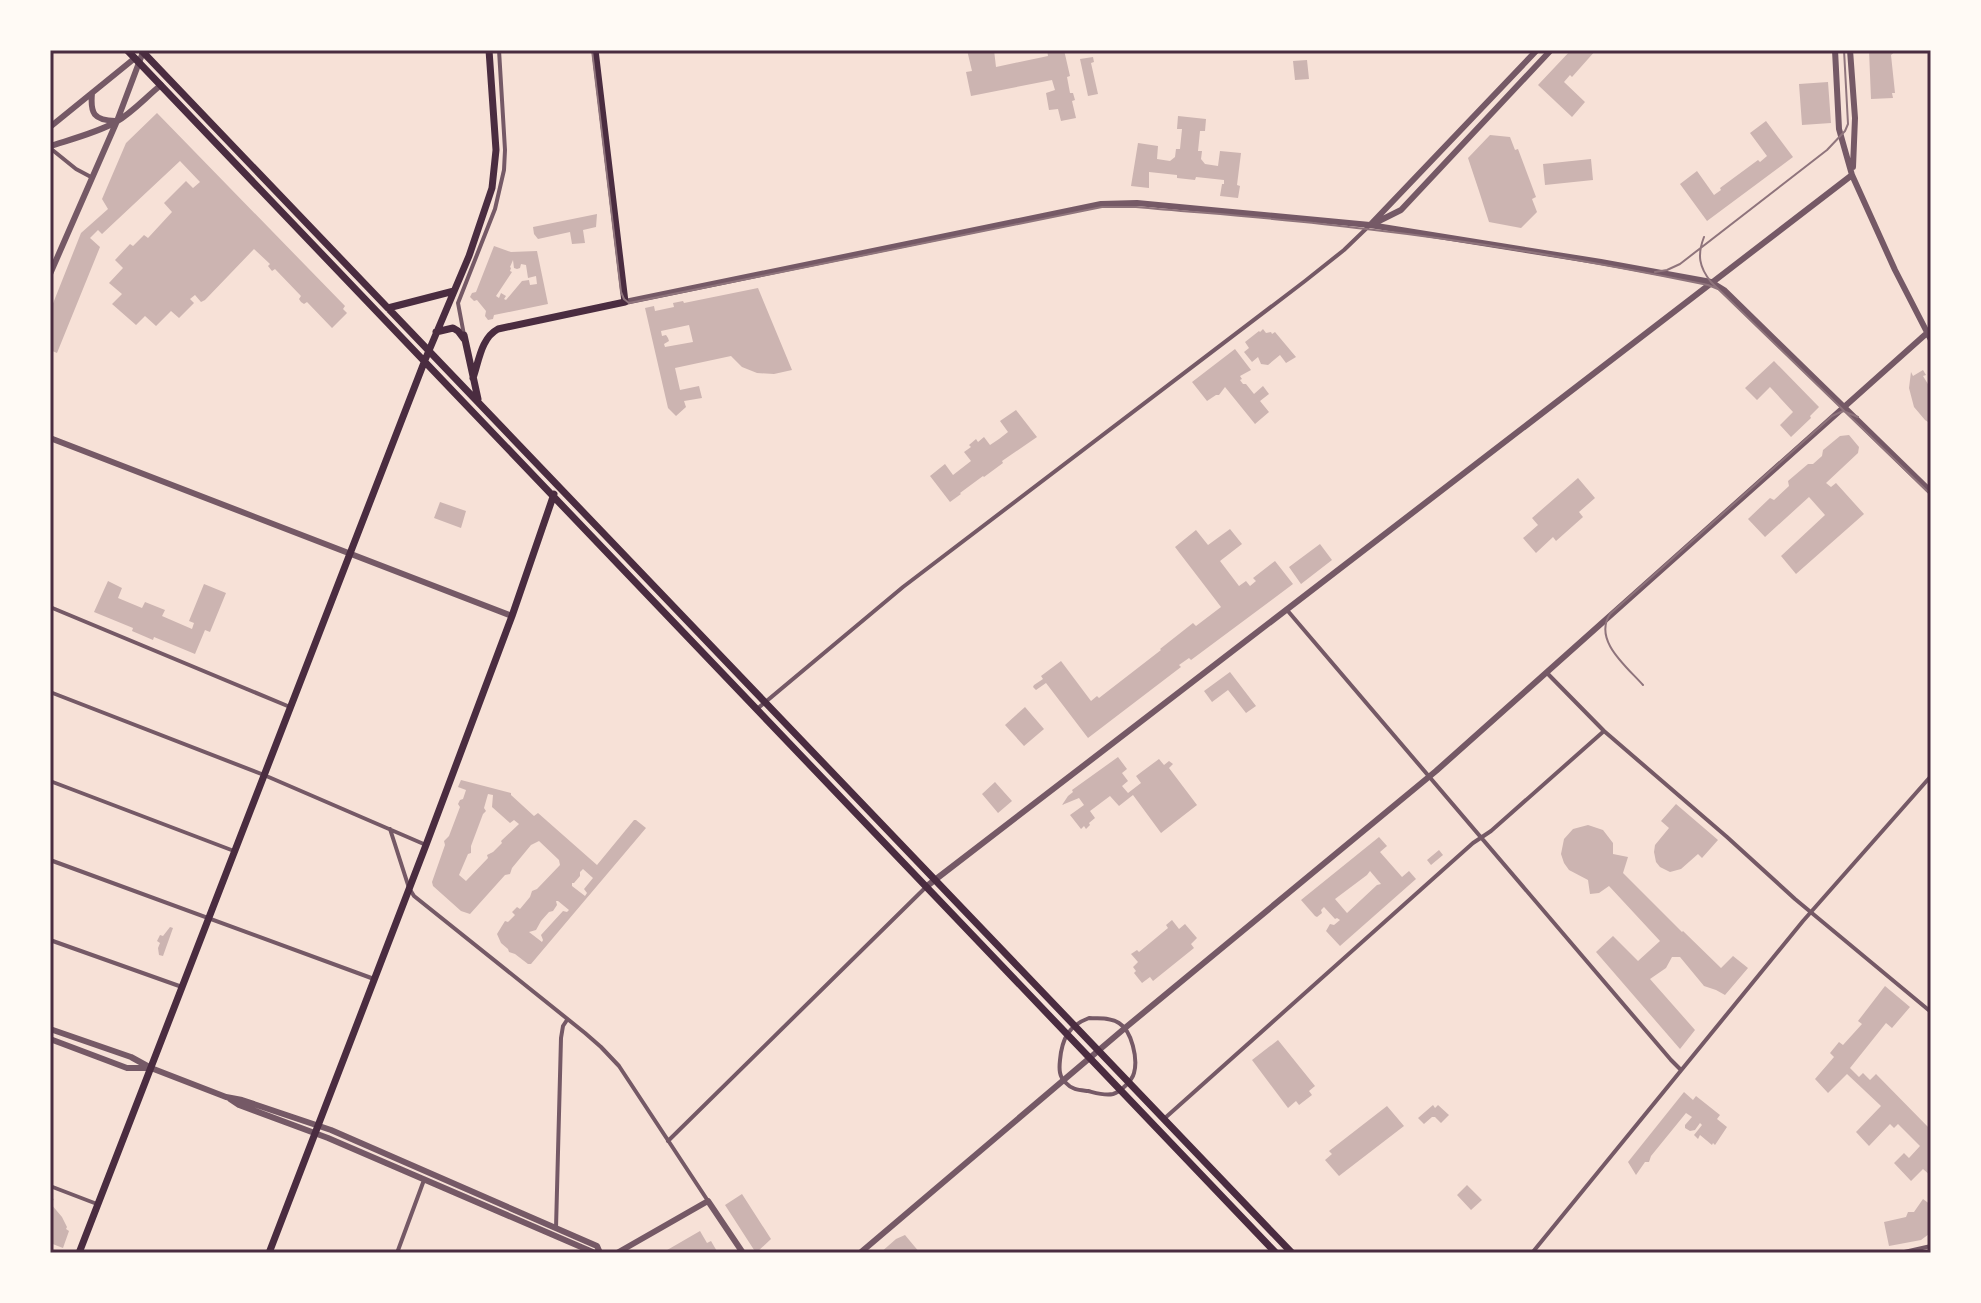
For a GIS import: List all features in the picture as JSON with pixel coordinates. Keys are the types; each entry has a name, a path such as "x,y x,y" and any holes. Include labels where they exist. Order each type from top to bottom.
{"main road":[{"path":"127,50 1276,1253"},
{"path":"79,1253 485,210 495,169 495,118 489,50"},
{"path":"473,378 485,340 492,332 506,326 625,302 595,50"},
{"path":"142,51 1292,1253"},
{"path":"388,308 454,291"},
{"path":"436,332 453,328 463,336 478,401"},
{"path":"269,1253 512,616 557,484"}],"street":[{"path":"464,338 458,303 495,209 504,170 499,50"},
{"path":"757,709 903,587 1344,250 1537,50"},
{"path":"1370,225 1401,210 1551,50"},
{"path":"1835,50 1839,129 1852,175 1931,340"},
{"path":"668,1141 935,879 1852,175 1855,118 1850,50"},
{"path":"50,274 117,121 142,51"},
{"path":"50,127 137,61"},
{"path":"91,177 76,169 50,147 117,121 161,85"},
{"path":"92,93 92,110 96,116 102,120 117,121"},
{"path":"625,302 1101,204 1137,203 1370,225 1711,282 1724,290 1931,492"},
{"path":"860,1253 1098,1050 1429,777 1927,333"},
{"path":"50,438 512,616"},
{"path":"50,607 290,707"},
{"path":"1286,609 1681,1070"},
{"path":"1547,673 1604,731 1810,912 1931,1012"},
{"path":"50,692 264,775 426,845"},
{"path":"1164,1118 1604,731"},
{"path":"1532,1253 1810,912 1931,776"},
{"path":"50,781 234,851"},
{"path":"390,829 414,896 610,1056 743,1253"},
{"path":"50,860 374,980"},
{"path":"50,940 182,987"},
{"path":"1089,1018 1111,1019 1125,1028 1132,1040 1135,1069 1129,1082 1121,1089 1109,1095 1078,1090 1063,1081 1059,1066 1061,1045 1075,1026 1089,1018"},
{"path":"556,1228 561,1038 568,1019"},
{"path":"50,1029 131,1057 239,1105 317,1130 597,1246 597,1253 426,1176"},
{"path":"50,1039 127,1068 151,1068"},
{"path":"397,1253 426,1176"},
{"path":"50,1186 97,1204"},
{"path":"617,1253 708,1201"},
{"path":"1900,1253 1931,1246"},
{"path":"1927,1253 1931,1246"}],"building":[{"path":"967,50 994,50 996,67 1048,56 1047,50 1064,50 1076,118 1061,121 1058,109 1049,110 1046,93 1055,90 1052,80 971,96 966,72 972,71"},
{"path":"1571,50 1596,50 1564,82 1585,102 1572,117 1538,85"},
{"path":"1869,50 1897,50 1891,55 1893,98 1871,99"},
{"path":"1093,57 1094,62 1091,63 1098,94 1088,96 1080,59"},
{"path":"1307,60 1309,79 1295,80 1293,61"},
{"path":"1828,82 1831,123 1802,125 1799,84"},
{"path":"157,113 345,306 343,309 347,313 332,328 307,302 301,302 301,296 275,269 272,271 268,266 270,264 254,249 205,300 201,302 195,295 190,299 194,303 179,318 171,311 156,326 145,316 136,325 112,304 122,294 109,283 123,268 115,260 130,244 133,246 144,235 148,238 172,212 164,203 186,181 193,188 200,182 180,161 102,234 98,230 90,238 100,247 57,353 50,350 50,311 81,233 108,209 102,199 126,143"},
{"path":"1178,116 1206,119 1205,131 1200,131 1198,151 1202,151 1201,159 1205,164 1218,166 1220,151 1241,153 1238,198 1220,196 1224,180 1196,177 1195,180 1149,172 1149,188 1131,186 1138,143 1158,146 1157,159 1170,161 1175,157 1176,149 1180,149 1182,129 1177,129"},
{"path":"1766,121 1793,157 1707,221 1680,184 1697,171 1714,195 1758,160 1760,162 1767,156 1750,133"},
{"path":"1490,135 1510,137 1515,150 1518,149 1536,197 1532,199 1537,212 1521,228 1489,222 1468,158"},
{"path":"1591,159 1593,180 1545,185 1543,164"},
{"path":"597,214 596,227 583,230 585,243 572,244 570,232 538,239 534,234 533,227"},
{"path":"494,246 511,252 537,251 548,304 494,315 493,319 488,320 486,311 470,297 476,292","holes":["513,260 514,268 526,265 528,278 536,276 537,284 522,281 506,300 501,293 499,298 496,296 512,272 510,267"]},
{"path":"758,288 792,370 774,374 757,373 742,367 731,356 675,368 680,390 699,386 702,398 684,401 686,407 676,416 668,408 645,308 654,306 655,311 674,307 673,303","holes":["689,325 693,342 665,347 664,344 669,341 661,331"]},
{"path":"1263,329 1266,333 1275,332 1296,357 1286,363 1280,355 1268,365 1261,364 1258,357 1252,362 1244,352 1249,348 1245,342"},
{"path":"1235,349 1251,370 1240,376 1243,384 1254,394 1263,386 1269,394 1260,401 1269,412 1255,424 1225,387 1219,395 1207,401 1192,382"},
{"path":"1774,361 1819,407 1791,437 1780,425 1793,412 1770,387 1757,400 1745,388"},
{"path":"1923,370 1931,389 1931,424 1914,407 1909,388 1911,372 1913,376"},
{"path":"1016,410 1037,437 950,502 930,476 945,464 953,475 971,461 964,452 976,439 978,442 984,437 990,445 1008,432 1000,421"},
{"path":"1849,435 1859,447 1858,453 1826,483 1831,487 1836,483 1864,514 1796,574 1781,556 1825,515 1809,497 1765,537 1748,519 1770,498 1774,500 1789,486 1788,481 1822,456 1823,450 1840,436"},
{"path":"1578,478 1595,498 1579,512 1583,517 1556,541 1553,537 1536,553 1523,538 1538,525 1532,518"},
{"path":"440,502 466,511 461,528 434,518"},
{"path":"1230,529 1242,544 1220,561 1239,586 1246,581 1250,586 1256,581 1253,578 1275,561 1293,584 1191,660 1189,658 1179,665 1181,667 1088,738 1046,683 1036,690 1034,685 1061,661 1091,701 1097,696 1099,698 1193,623 1196,626 1221,607 1175,547 1196,530 1208,545"},
{"path":"1320,544 1332,560 1301,584 1289,567"},
{"path":"108,581 122,588 118,598 142,608 145,602 165,610 162,616 192,629 194,623 189,621 204,584 226,593 210,632 205,630 195,654 154,637 153,640 94,612"},
{"path":"1230,672 1256,706 1246,713 1228,690 1212,702 1204,691"},
{"path":"1025,707 1044,729 1024,746 1005,725"},
{"path":"1118,757 1127,769 1122,773 1128,781 1122,786 1128,793 1141,783 1136,776 1159,759 1164,765 1169,761 1173,764 1169,768 1197,805 1161,833 1133,795 1119,806 1110,796 1090,811 1095,818 1086,829 1084,826 1081,829 1070,815 1084,805 1079,798 1062,805 1072,790"},
{"path":"461,780 511,793 534,816 538,813 597,865 634,820 646,828 528,964 509,952 497,934 505,921 508,922 515,915 512,912 517,907 520,909 532,891 560,865 559,860 539,841 531,845 510,874 505,875 470,914 461,911 432,882 444,841 449,836 460,807 458,804 466,790 458,787","holes":["488,794 493,795 492,807 510,823 514,820 519,824 466,881 459,875 471,853 486,811","583,869 593,878 584,889 587,893 585,896 572,886","556,901 569,910 563,911 541,935 542,942 529,932 536,930 557,905"]},
{"path":"995,782 1012,801 998,813 982,794"},
{"path":"1676,804 1718,840 1702,858 1698,854 1681,869 1670,872 1656,862 1654,852 1655,845 1669,828 1661,821"},
{"path":"1588,825 1603,830 1613,843 1613,854 1628,857 1623,873 1721,968 1733,956 1748,968 1725,995 1704,986 1680,957 1672,957 1666,968 1650,979 1695,1030 1680,1049 1596,952 1613,936 1638,961 1660,941 1609,886 1599,893 1590,894 1588,880 1569,870 1564,863 1561,854 1564,839 1573,829"},
{"path":"1379,837 1387,846 1380,852 1402,877 1409,871 1416,879 1340,946 1326,931 1330,924 1334,925 1340,920 1324,907 1322,913 1315,916 1301,900","holes":["1370,871 1381,884 1347,913 1335,899"]},
{"path":"1439,850 1443,855 1431,865 1427,860"},
{"path":"1172,920 1179,929 1185,924 1197,938 1191,944 1194,948 1153,981 1150,977 1142,983 1134,973 1133,967 1138,962 1131,954 1137,950 1139,952 1168,928 1166,925"},
{"path":"170,927 173,928 163,956 159,955 160,943 157,941"},
{"path":"1885,986 1910,1007 1892,1028 1886,1023 1850,1068 1859,1077 1863,1073 1870,1080 1876,1074 1931,1130 1931,1176 1923,1169 1911,1181 1894,1163 1904,1153 1909,1158 1920,1146 1898,1124 1894,1128 1890,1124 1869,1146 1856,1132 1881,1106 1847,1074 1828,1093 1815,1079 1834,1057 1830,1053 1839,1042 1843,1045 1862,1024 1858,1021"},
{"path":"1278,1040 1315,1086 1309,1091 1312,1095 1299,1105 1296,1101 1288,1108 1252,1060"},
{"path":"1684,1092 1693,1100 1696,1096 1720,1115 1717,1119 1727,1127 1712,1145 1700,1135 1698,1139 1694,1135 1702,1125 1700,1123 1695,1130 1685,1128 1692,1117 1686,1113 1636,1175 1628,1162"},
{"path":"1433,1105 1435,1108 1438,1105 1449,1115 1441,1123 1432,1117 1424,1124 1418,1118"},
{"path":"1387,1106 1404,1126 1339,1176 1325,1160 1332,1154 1329,1151"},
{"path":"1467,1185 1482,1200 1471,1210 1457,1195"},
{"path":"742,1194 771,1239 756,1253 725,1205"},
{"path":"50,1198 54,1199 51,1204 69,1231 63,1248 50,1243"},
{"path":"1923,1199 1931,1205 1929,1234 1921,1240 1889,1246 1884,1222 1906,1217"},
{"path":"700,1231 718,1253 662,1253"},
{"path":"905,1235 920,1253 880,1253 896,1239"}],"tram line":[{"path":"592,50 621,292 629,303 1102,207 1251,217 1409,234 1580,261 1718,289"},
{"path":"1655,272 1680,264 1827,150 1845,131 1848,124 1844,50"},
{"path":"1704,237 1700,261 1711,282 1931,495"},
{"path":"1643,685 1608,643 1606,624 1610,614 1832,416 1843,411 1858,417"}]}
